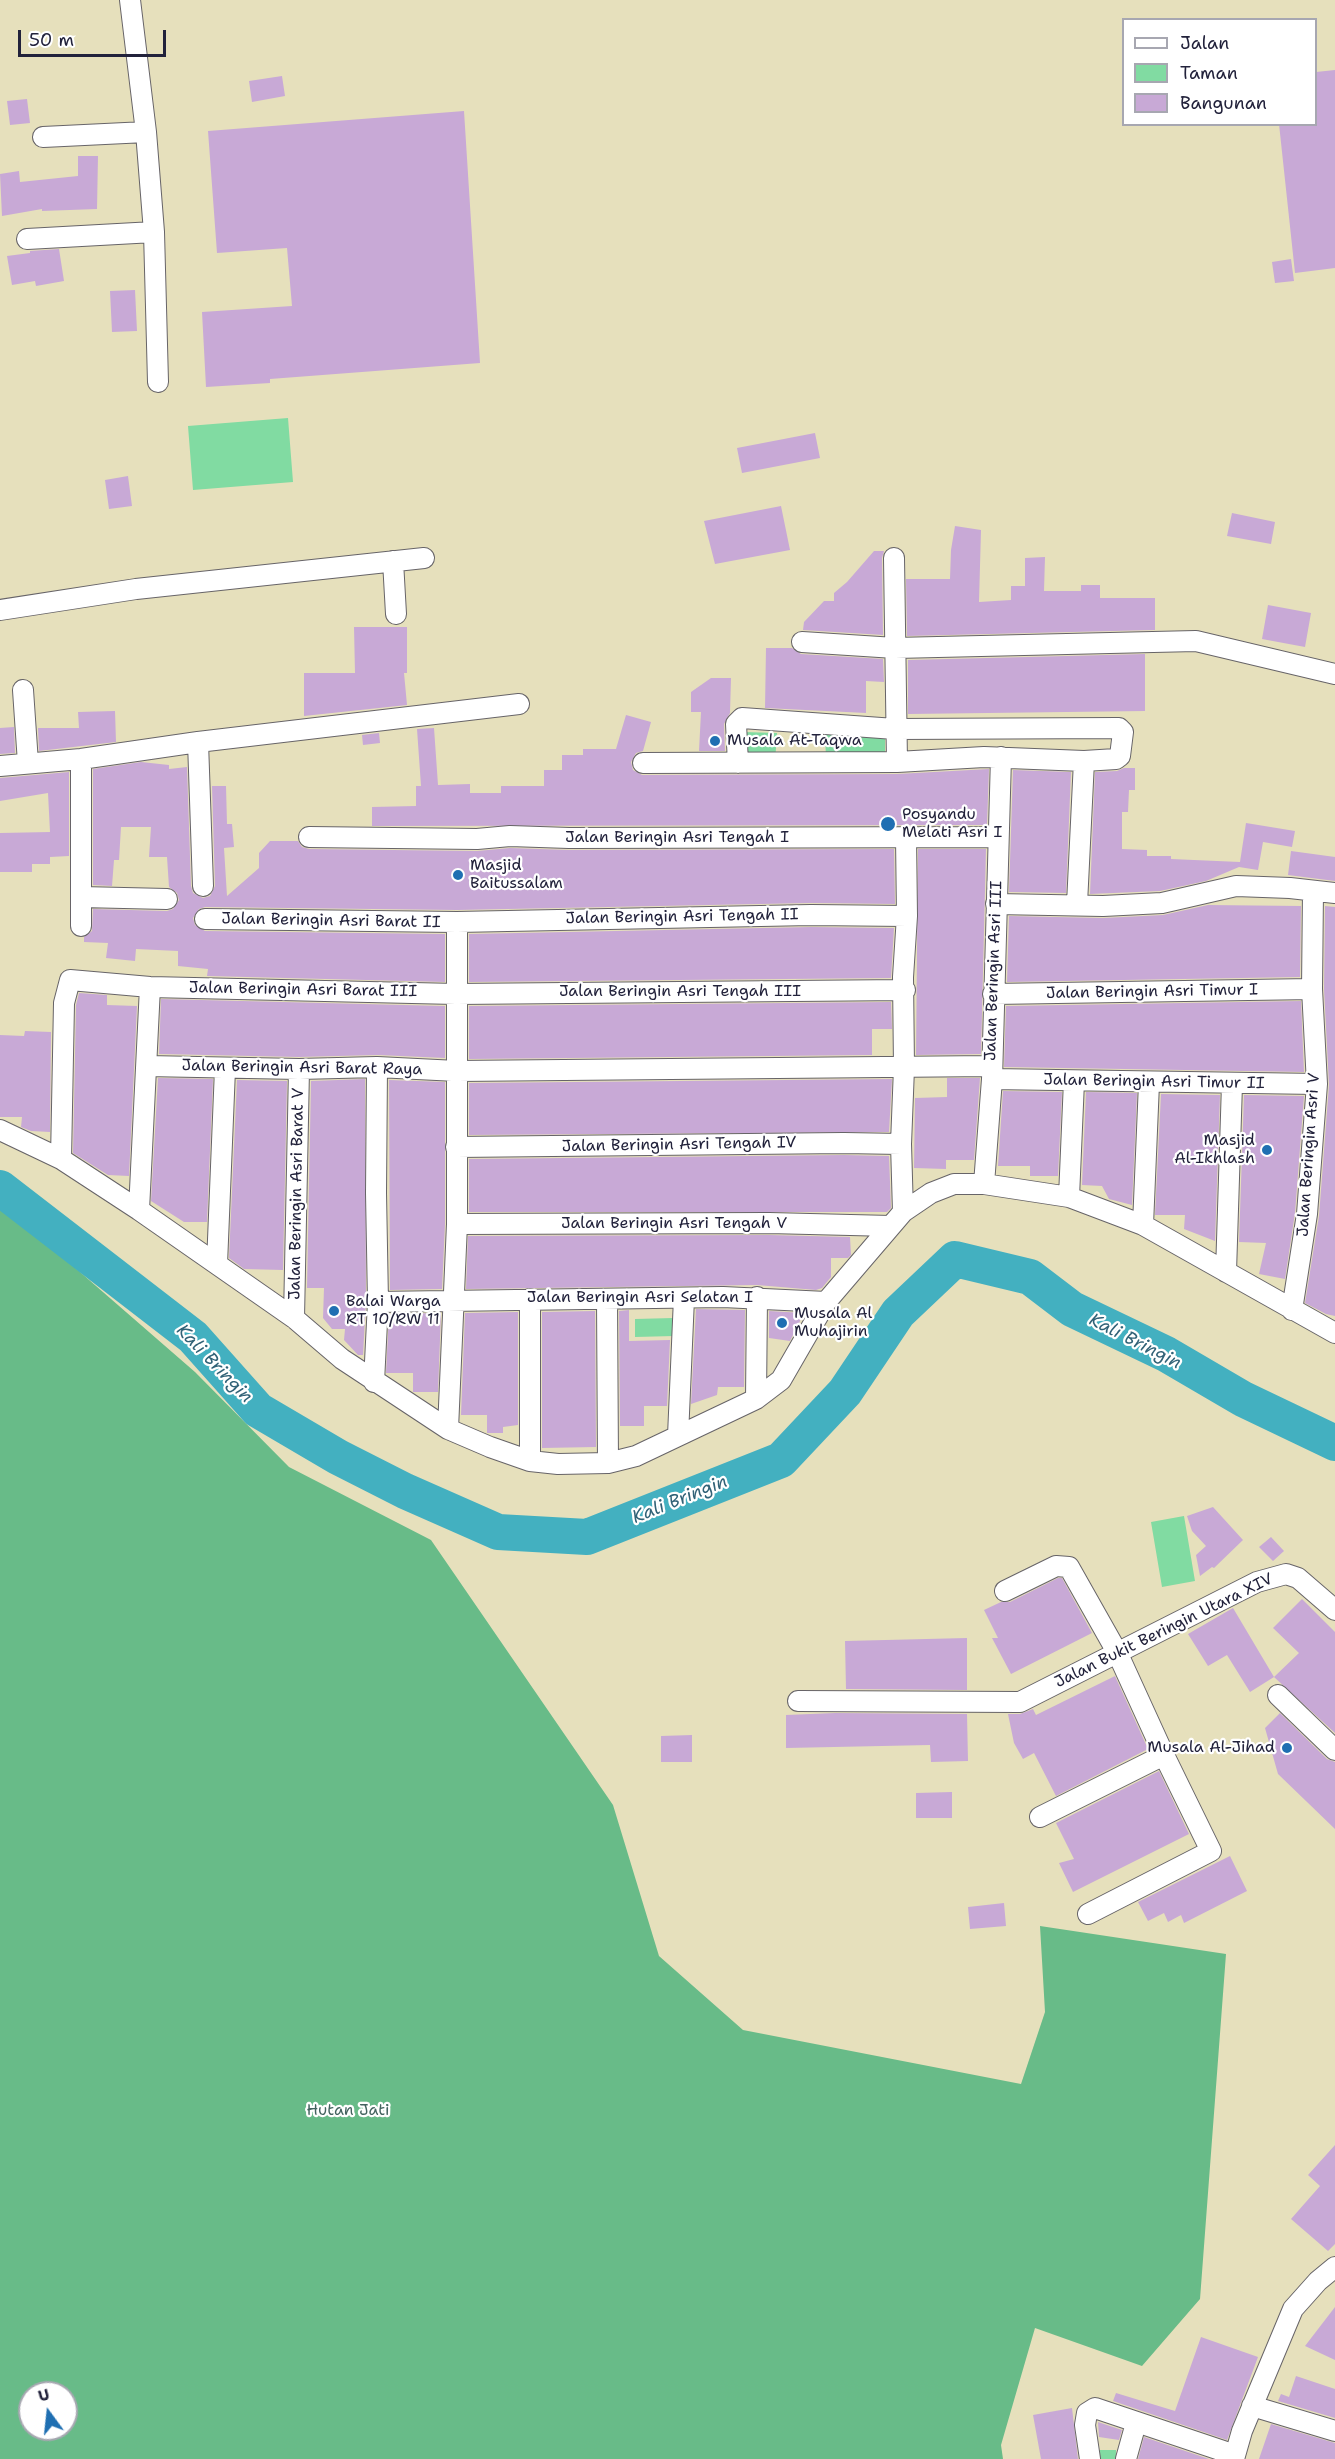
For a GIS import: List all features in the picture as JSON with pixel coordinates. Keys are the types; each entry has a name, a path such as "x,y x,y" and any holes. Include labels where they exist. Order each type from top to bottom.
{"street":[{"path":"130,0 146,132 154,232 158,382"},
{"path":"43,137 146,132"},
{"path":"27,239 154,232"},
{"path":"0,610 136,589 424,558"},
{"path":"894,558 897,762"},
{"path":"393,561 396,614"},
{"path":"802,642 895,648 1196,641 1335,674"},
{"path":"23,690 28,763"},
{"path":"0,766 81,759 198,742 519,704"},
{"path":"643,764 897,762 992,757 1084,761 1116,759 1122,750 1121,729 895,729 742,718 736,724 738,763"},
{"name":"Jalan Beringin Asri III","path":"984,728 992,757 997,837 993,1046 984,1184"},
{"path":"198,742 203,886"},
{"path":"81,759 81,926"},
{"path":"1077,904 1084,761"},
{"name":"Jalan Beringin Asri Tengah I","path":"309,837 997,837"},
{"path":"897,1219 904,1068 906,837"},
{"path":"996,903 1103,906 1162,903 1236,886 1335,893"},
{"name":"Jalan Beringin Asri V","path":"1292,1310 1307,1214 1317,1084 1312,989 1313,891"},
{"path":"81,897 167,899"},
{"name":"Jalan Beringin Asri Tengah II","path":"457,922 907,916"},
{"name":"Jalan Beringin Asri Barat II","path":"205,919 457,922"},
{"path":"448,1429 457,1224 457,922"},
{"name":"Jalan Beringin Asri Barat III","path":"61,1160 64,1003 70,980 150,987 456,994"},
{"path":"139,1210 150,987"},
{"name":"Jalan Beringin Asri Timur I","path":"993,994 1312,989"},
{"name":"Jalan Beringin Asri Tengah III","path":"456,994 904,990"},
{"name":"Jalan Beringin Asri Barat Raya","path":"147,1066 225,1069 376,1067 457,1071 904,1068"},
{"path":"374,1382 378,1302 376,1067"},
{"name":"Jalan Beringin Asri Timur II","path":"904,1068 1149,1083 1317,1084"},
{"path":"217,1264 225,1069"},
{"name":"Jalan Beringin Asri Barat V","path":"294,1318 299,1069"},
{"path":"1069,1197 1074,1080"},
{"path":"1143,1225 1149,1083"},
{"path":"1226,1272 1232,1084"},
{"path":"0,1130 61,1160 139,1210 294,1318 342,1359 374,1382 448,1429 530,1461 558,1464 608,1463 636,1456 756,1400 781,1380 826,1302 897,1219 931,1193 954,1184 984,1184 1069,1197 1143,1225 1335,1333"},
{"name":"Jalan Beringin Asri Tengah IV","path":"456,1148 901,1144"},
{"name":"Jalan Beringin Asri Tengah V","path":"457,1224 769,1223 897,1219"},
{"path":"678,1436 684,1298"},
{"name":"Jalan Beringin Asri Selatan I","path":"378,1302 684,1298 757,1298 826,1302"},
{"path":"756,1400 757,1298"},
{"path":"530,1299 530,1461"},
{"path":"607,1299 608,1463"},
{"path":"1005,1591 1056,1566 1070,1567 1117,1652 1211,1851 1088,1914"},
{"name":"Jalan Bukit Beringin Utara XIV","path":"798,1701 1020,1702 1257,1582 1286,1574 1298,1578 1335,1610"},
{"path":"1278,1695 1335,1750"},
{"path":"1040,1817 1164,1755"},
{"path":"1090,2459 1085,2425 1087,2413 1095,2408 1235,2457 1252,2406 1293,2309 1318,2281 1335,2267"},
{"path":"1252,2406 1335,2431"},
{"path":"1126,2459 1136,2423"}],"green space":[{"path":"288,418 293,482 193,490 188,426"},
{"path":"743,732 777,733 775,763 741,761"},
{"path":"825,733 885,733 885,758 826,759"},
{"name":"Hutan Jati","path":"0,1205 4,1206 195,1372 289,1467 431,1540 613,1805 659,1956 743,2030 1021,2084 1045,2012 1040,1926 1226,1954 1200,2299 1142,2366 1035,2328 1001,2445 1003,2459 0,2459"},
{"path":"673,1318 674,1336 635,1337 635,1319"},
{"path":"1184,1516 1195,1581 1162,1587 1151,1522"},
{"path":"1097,2450 1116,2450 1116,2459 1097,2459"}],"building":[{"path":"1335,70 1335,268 1295,273 1279,126 1317,126 1317,72"},
{"path":"282,76 285,96 252,102 249,81"},
{"path":"27,99 30,123 10,125 7,101"},
{"path":"464,111 480,363 270,379 270,383 206,387 202,312 292,306 287,248 217,253 208,131"},
{"path":"78,156 98,156 97,209 42,211 42,209 2,216 0,174 19,171 20,182 78,176"},
{"path":"59,249 64,281 36,286 35,281 12,285 7,256 30,253 30,251"},
{"path":"1291,259 1294,281 1275,283 1272,262"},
{"path":"135,290 137,331 112,332 110,291"},
{"path":"815,433 820,458 742,473 737,448"},
{"path":"128,476 132,506 109,509 105,480"},
{"path":"781,506 790,550 715,564 704,521"},
{"path":"1232,513 1275,522 1271,544 1227,536"},
{"path":"955,526 981,530 979,602 1011,600 1011,586 1025,586 1025,558 1045,557 1044,591 1081,591 1081,585 1100,585 1100,598 1155,598 1155,630 907,636 906,579 950,579"},
{"path":"874,551 884,551 882,558 883,635 803,630 804,622 824,601 834,601 834,593 847,582"},
{"path":"1268,605 1311,613 1305,647 1262,639"},
{"path":"354,627 407,627 407,673 404,673 407,705 304,716 304,673 355,673"},
{"path":"766,648 792,648 801,654 883,659 884,682 866,681 866,713 765,708"},
{"path":"1145,654 1145,711 908,714 908,660"},
{"path":"711,678 731,678 730,713 724,724 725,751 699,751 701,712 691,712 691,692"},
{"path":"115,711 116,742 39,751 38,728 79,728 78,712"},
{"path":"626,715 651,722 643,751 636,753 631,762 633,770 642,775 897,774 989,769 987,825 372,826 372,807 416,806 416,786 421,786 417,729 434,728 438,785 470,784 470,793 501,793 501,786 544,786 544,770 562,770 562,755 583,755 583,749 616,749"},
{"path":"14,727 15,753 0,754 0,728"},
{"path":"379,733 380,743 363,745 362,735"},
{"path":"141,762 169,765 169,769 187,767 191,886 193,893 203,898 210,896 215,886 212,786 226,786 227,824 232,824 234,847 224,848 227,896 259,868 259,853 270,841 298,841 302,847 309,849 477,851 510,848 569,850 894,849 895,904 811,903 457,910 205,907 199,909 193,918 195,925 205,931 445,934 445,982 207,976 208,969 178,966 178,951 136,949 135,961 106,958 108,943 84,942 84,937 92,931 93,909 167,911 173,909 179,900 177,893 169,887 167,857 149,857 151,827 121,827 119,860 114,860 112,886 93,885 93,769"},
{"path":"1124,768 1135,768 1135,790 1129,790 1128,812 1122,812 1122,849 1147,850 1147,856 1171,856 1171,859 1240,862 1246,823 1295,831 1292,847 1263,842 1258,870 1239,867 1206,881 1160,891 1090,894 1095,772 1117,771"},
{"path":"1013,770 1071,772 1066,893 1009,892"},
{"path":"69,772 69,856 50,857 50,864 32,864 32,872 0,872 0,833 50,832 48,793 0,801 0,778"},
{"path":"918,849 986,849 981,1054 916,1055"},
{"path":"1291,851 1335,857 1335,881 1288,875"},
{"path":"1208,905 1301,906 1300,977 1007,982 1009,916 1103,918 1163,915"},
{"path":"1325,906 1335,907 1335,1316 1305,1303 1319,1216 1329,1085 1324,989"},
{"path":"811,927 894,928 891,978 469,982 469,934"},
{"path":"79,993 107,995 107,1005 137,1006 129,1176 108,1175 73,1153 76,1005"},
{"path":"161,999 445,1006 445,1058 378,1055 299,1057 159,1054"},
{"path":"1301,1001 1304,1072 1004,1067 1006,1006"},
{"path":"891,1002 892,1029 872,1029 872,1055 469,1059 469,1006"},
{"path":"25,1031 51,1032 50,1132 31,1131 21,1127 22,1117 0,1117 0,1035 24,1036"},
{"path":"158,1078 213,1079 207,1222 184,1222 151,1201"},
{"path":"947,1078 980,1078 974,1160 946,1160 946,1169 914,1168 915,1098 947,1097"},
{"path":"365,1079 366,1302 363,1355 358,1355 344,1340 345,1329 332,1329 323,1318 324,1288 307,1288 311,1081"},
{"path":"892,1079 889,1132 469,1135 469,1083"},
{"path":"237,1080 287,1081 283,1270 244,1269 229,1258"},
{"path":"389,1080 445,1082 445,1224 442,1289 390,1290"},
{"path":"1003,1091 1062,1092 1058,1176 1030,1176 1030,1166 998,1166"},
{"path":"1086,1092 1137,1093 1132,1205 1109,1199 1102,1186 1082,1185"},
{"path":"1161,1094 1220,1095 1215,1241 1184,1229 1185,1215 1155,1215"},
{"path":"1244,1095 1304,1096 1295,1213 1285,1279 1259,1274 1266,1243 1239,1242"},
{"path":"889,1156 891,1208 887,1212 469,1212 469,1159"},
{"path":"468,1236 850,1237 851,1255 848,1258 831,1258 831,1277 822,1288 816,1290 757,1285 466,1289"},
{"path":"696,1309 745,1310 744,1387 718,1387 717,1395 691,1404"},
{"path":"629,1310 629,1341 670,1340 667,1406 644,1406 644,1426 620,1426 619,1311"},
{"path":"595,1311 596,1447 542,1448 542,1312"},
{"name":"Musala Al Muhajirin","path":"769,1311 804,1313 790,1341 769,1338"},
{"path":"518,1312 518,1425 503,1427 503,1433 487,1433 487,1415 461,1415 465,1313"},
{"path":"441,1313 438,1392 413,1392 413,1373 386,1373 389,1314"},
{"path":"1213,1507 1243,1540 1214,1568 1212,1567 1200,1576 1196,1555 1206,1546 1192,1531 1187,1516"},
{"path":"1271,1537 1284,1551 1273,1561 1259,1547"},
{"path":"1062,1578 1092,1633 1011,1674 992,1638 998,1638 984,1610 1001,1602 1010,1602"},
{"path":"1302,1599 1335,1632 1335,1733 1274,1677 1299,1653 1273,1628"},
{"path":"1233,1608 1274,1677 1250,1692 1227,1655 1208,1666 1188,1634"},
{"path":"967,1638 967,1690 846,1689 845,1641"},
{"path":"1115,1676 1148,1749 1056,1796 1034,1753 1023,1759 1014,1743 1008,1714 1020,1714 1033,1709 1036,1715"},
{"path":"1280,1713 1327,1759 1335,1762 1335,1829 1278,1774 1265,1728"},
{"path":"967,1714 968,1761 931,1762 930,1745 786,1748 786,1715"},
{"path":"692,1735 692,1762 661,1762 661,1736"},
{"path":"1159,1771 1189,1834 1073,1892 1059,1863 1074,1859 1056,1823"},
{"path":"952,1792 952,1818 916,1818 916,1793"},
{"path":"1230,1856 1247,1891 1184,1923 1181,1915 1168,1922 1164,1913 1148,1921 1138,1902"},
{"path":"1004,1903 1006,1926 970,1929 968,1907"},
{"path":"1335,2145 1335,2244 1328,2251 1291,2219 1320,2186 1308,2175"},
{"path":"1335,2307 1335,2360 1305,2346"},
{"path":"1201,2337 1258,2357 1227,2440 1113,2401 1116,2393 1175,2411"},
{"path":"1296,2376 1335,2389 1335,2418 1278,2401 1281,2394 1289,2397"},
{"path":"1072,2408 1078,2459 1041,2459 1033,2415"},
{"path":"1098,2422 1122,2430 1119,2440 1099,2437"},
{"path":"1271,2424 1335,2443 1335,2459 1259,2459"},
{"path":"1144,2437 1209,2459 1138,2459"}],"waterway":[{"name":"Kali Bringin","path":"0,1188 193,1337 258,1410 338,1457 405,1491 498,1532 587,1537 781,1460 845,1392 898,1313 955,1259 1030,1277 1072,1309 1166,1354 1243,1399 1335,1443"}],"place":[{"name":"Musala At-Taqwa","path":"715,741"},
{"name":"Posyandu Melati Asri I","path":"888,824"},
{"name":"Masjid Baitussalam","path":"458,875"},
{"name":"Masjid Al-Ikhlash","path":"1267,1150"},
{"name":"Balai Warga RT 10/RW 11","path":"334,1311"},
{"name":"Musala Al Muhajirin","path":"782,1323"},
{"name":"Musala Al-Jihad","path":"1287,1748"}]}
